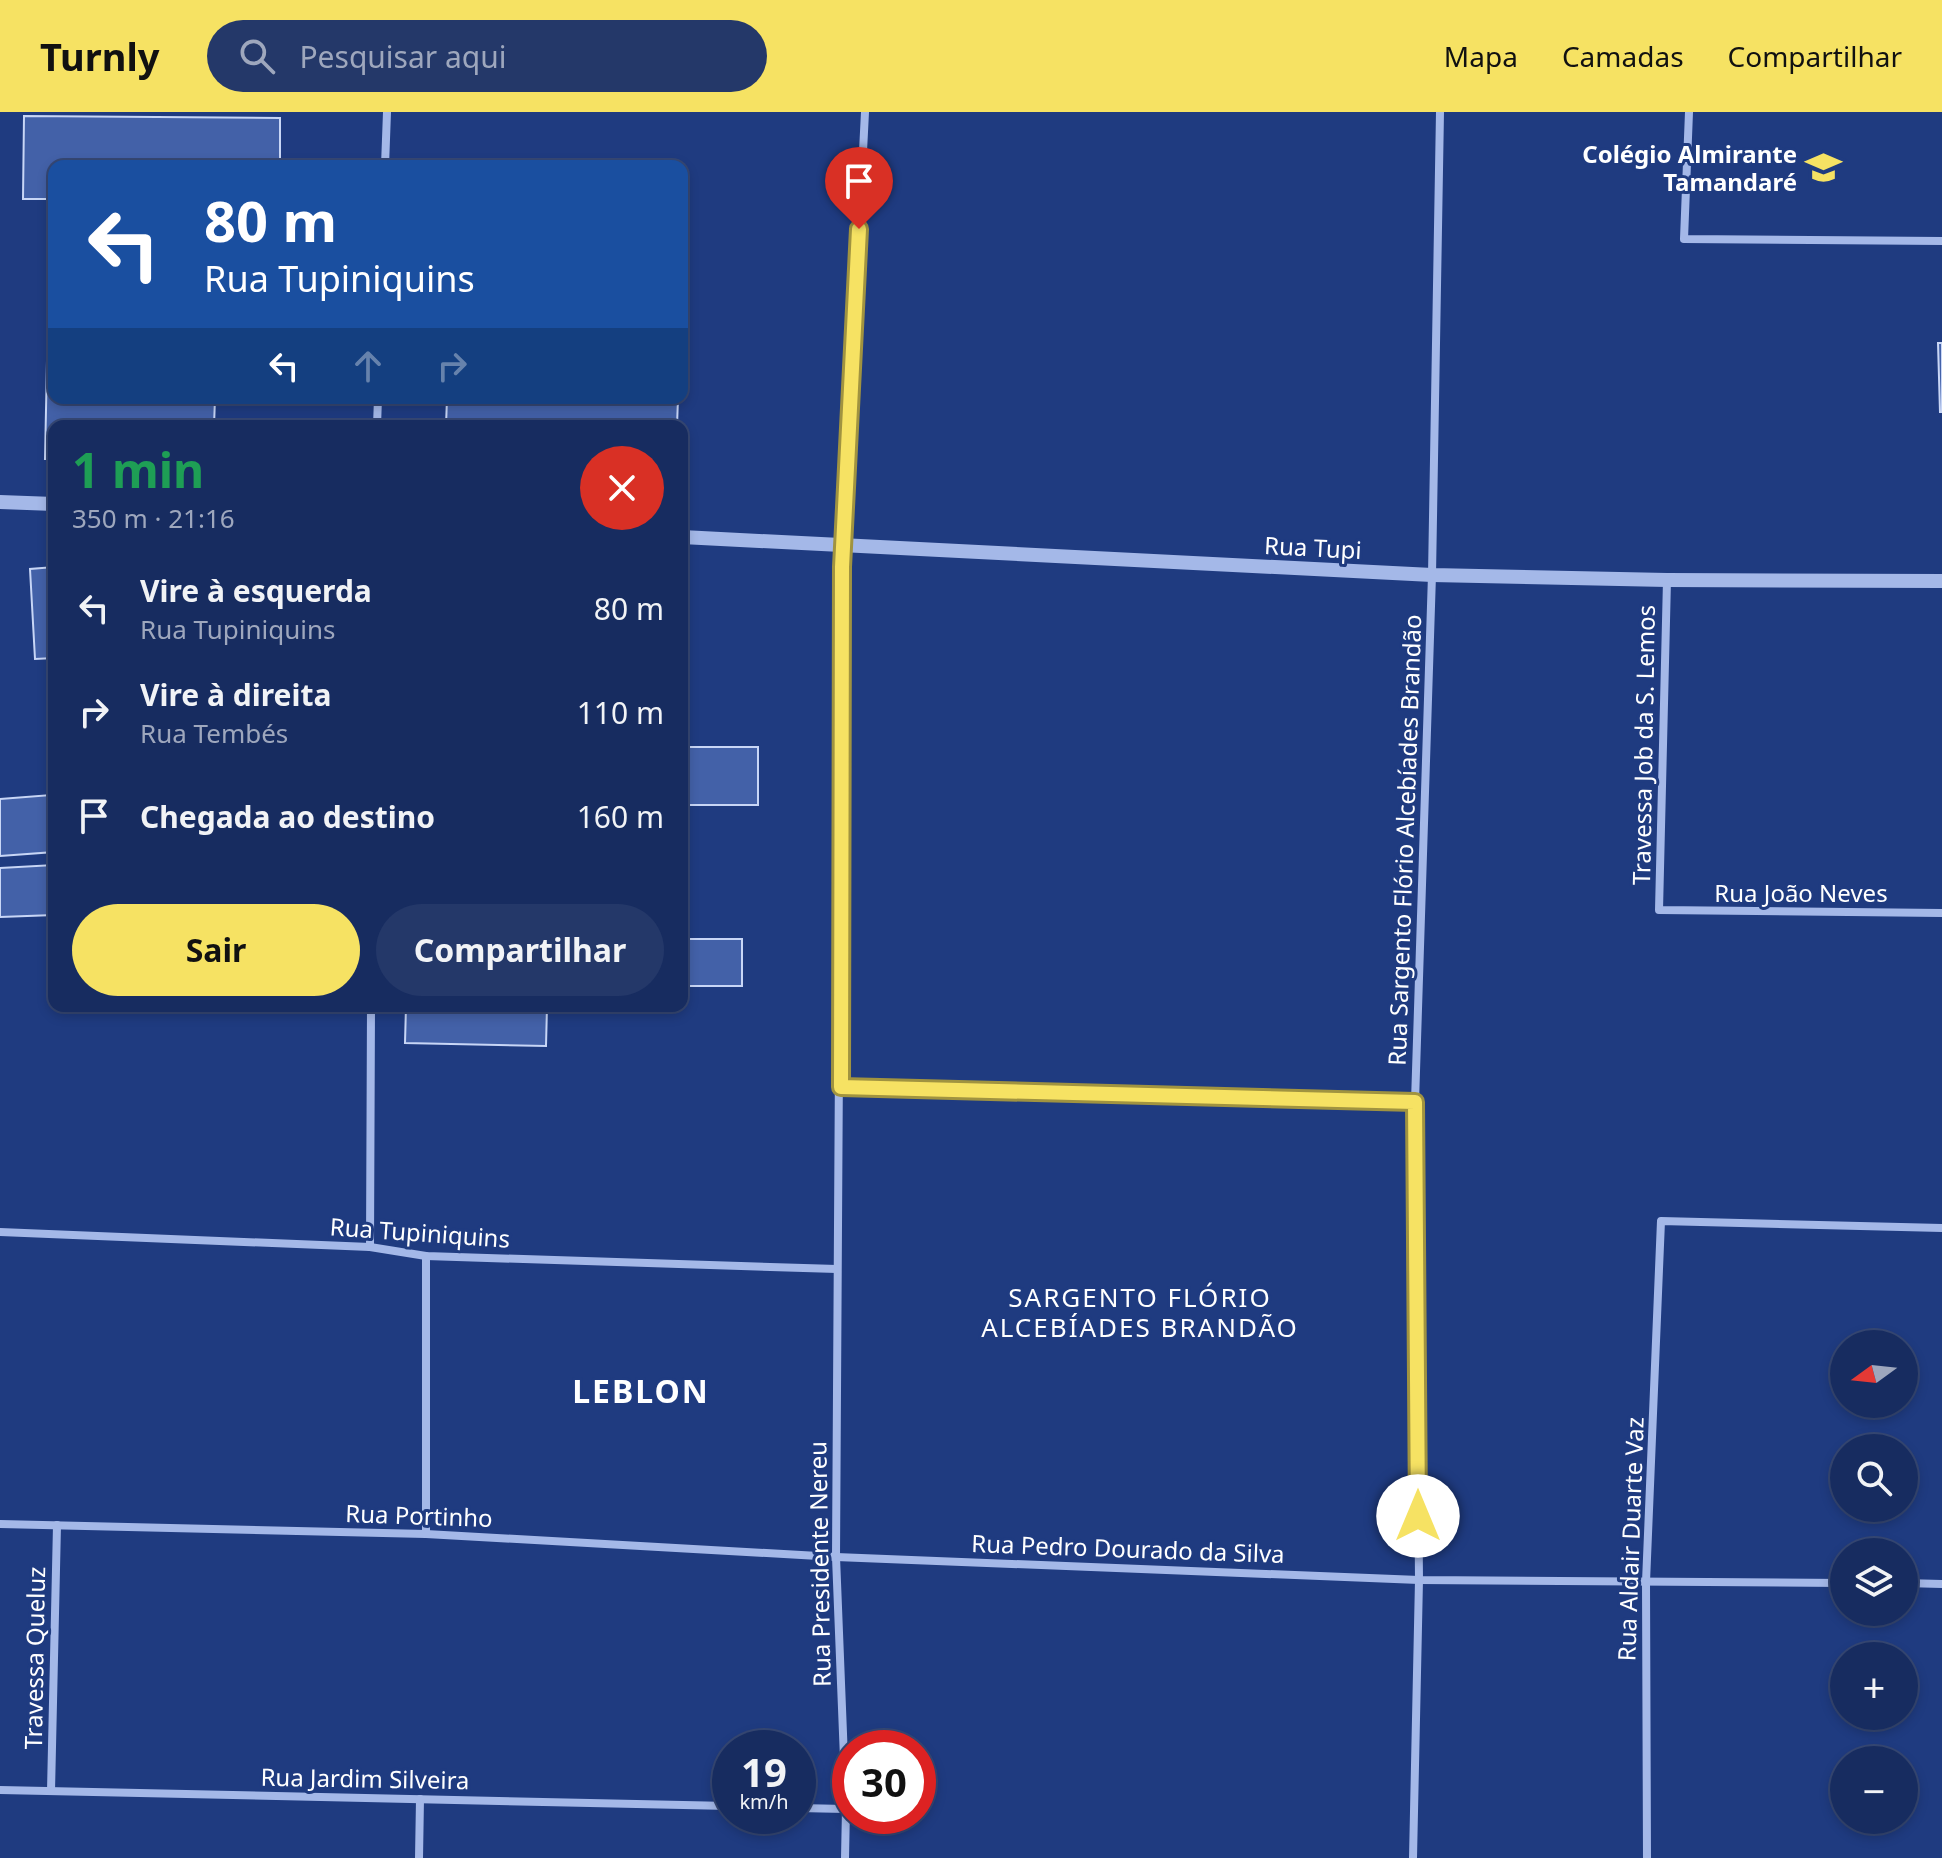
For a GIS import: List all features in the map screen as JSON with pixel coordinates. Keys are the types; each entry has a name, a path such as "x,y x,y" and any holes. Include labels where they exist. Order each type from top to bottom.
{"street":[{"path":"385,160 387,112"},
{"name":"Rua Presidente Nereu","path":"843,1730 836,1557 844,546 865,112"},
{"name":"Rua Sargento Flório Alcebíades Brandão","path":"1413,1858 1419,1580 1415,1102 1432,575 1440,112"},
{"path":"1689,112 1684,239 1942,241"},
{"path":"0,502 48,504"},
{"name":"Rua Tupi","path":"688,537 1432,575 1942,581"},
{"name":"Travessa Job da S. Lemos","path":"1659,910 1667,580"},
{"name":"Rua João Neves","path":"1659,910 1942,913"},
{"path":"370,1247 371,1012"},
{"path":"841,1087 1415,1102"},
{"name":"Rua Aldair Duarte Vaz","path":"1647,1858 1646,1582 1661,1221 1942,1228"},
{"name":"Rua Tupiniquins","path":"0,1232 370,1247 426,1256 837,1269"},
{"path":"426,1256 426,1534"},
{"name":"Rua Portinho","path":"0,1524 426,1534 836,1557"},
{"name":"Travessa Queluz","path":"51,1791 57,1525"},
{"name":"Rua Pedro Dourado da Silva","path":"836,1557 1419,1580 1830,1583"},
{"path":"1918,1583 1942,1584"},
{"name":"Rua Jardim Silveira","path":"0,1790 712,1806"},
{"path":"419,1858 420,1799"},
{"name":"Rua Presidente Nereu","path":"845,1834 845,1858"}],"building":[{"path":"24,116 280,118 280,160 48,160 48,199 23,199"},
{"path":"48,312 48,404 215,404 214,420 48,420 48,459 45,459"},
{"path":"1938,343 1942,343 1942,412 1940,412"},
{"path":"447,404 678,404 677,420 446,420"},
{"path":"48,568 48,658 35,659 30,569"},
{"path":"688,747 758,747 758,805 688,805"},
{"path":"48,795 48,852 0,856 0,799"},
{"path":"48,865 48,915 0,917 0,868"},
{"path":"688,939 742,939 742,986 688,986"},
{"path":"406,1012 547,1012 546,1046 405,1043"}],"place":[{"name":"Colégio Almirante Tamandaré","path":"1823,167"}],"district":[{"name":"SARGENTO FLÓRIO ALCEBÍADES BRANDÃO","path":"1140,1312"},
{"name":"LEBLON","path":"641,1390"}],"route":[{"path":"859,229 842,567 841,1087 1415,1102 1418,1516"}]}
